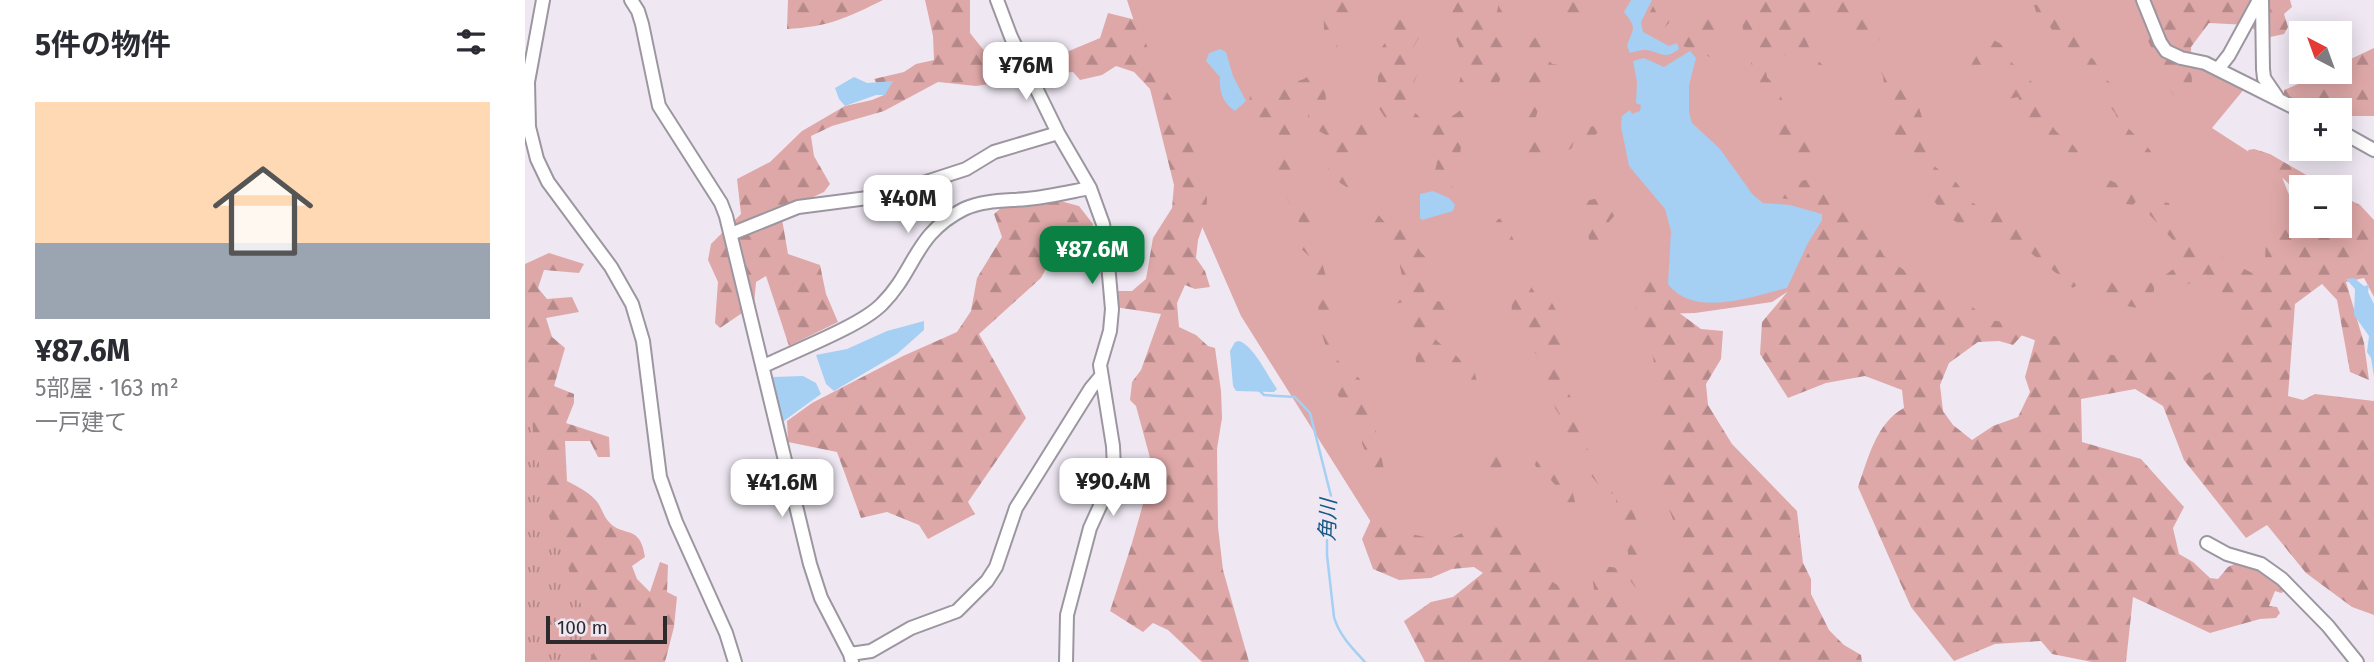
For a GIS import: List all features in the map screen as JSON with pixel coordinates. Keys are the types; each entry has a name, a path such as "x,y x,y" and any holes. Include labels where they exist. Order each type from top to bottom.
{"street":[{"path":"543,0 529,82 527,127 548,182 611,267 632,304 643,341 660,477 675,522 726,633 736,662"},
{"path":"631,0 642,24 659,106 721,203 764,366 810,564 821,598 851,658 871,651 911,628 957,611 987,581 996,566 1016,508 1101,376"},
{"path":"997,0 1011,37 1058,133 1090,188 1104,233 1112,309 1110,331 1101,358 1101,376 1114,468 1090,528 1067,615 1066,662"},
{"path":"2143,0 2166,51 2218,69 2289,104"},
{"path":"2218,69 2261,0"},
{"path":"2261,0 2263,69 2265,78 2277,98"},
{"path":"731,234 798,207 883,196 966,169 994,152 1058,133"},
{"path":"2352,138 2374,150"},
{"path":"764,366 855,322 879,307 895,288 929,234 955,214 982,203 1031,199 1090,188"},
{"path":"2207,543 2227,554 2261,564 2282,579 2328,626 2357,662"}],"green space":[{"path":"788,0 883,0 837,20 787,29"},
{"path":"925,0 970,0 970,33 994,63 995,83 976,86 938,82 884,111 832,126 811,136 814,156 830,184 824,192 794,206 782,219 788,254 820,265 826,294 838,322 789,346 766,276 756,282 754,305 720,328 715,323 718,282 708,260 711,244 741,214 737,179 770,162 802,131 845,106 884,95 874,79 904,72 916,64 934,60 933,36"},
{"path":"1127,0 2152,0 2188,56 2245,88 2212,128 2280,172 2289,195 2289,217 2256,317 2199,388 2065,351 1976,319 1798,285 1772,302 1695,313 1658,314 1707,600 1656,620 1575,617 1501,562 1376,530 1241,316 1197,215"},
{"path":"1323,0 1358,0 1352,11 1343,15 1336,54 1328,60 1319,49 1324,29"},
{"path":"1459,0 1478,0 1478,9 1482,16 1491,17 1497,12 1499,2 1506,0 1511,4 1502,72 1497,89 1490,85 1491,77 1476,72 1471,77 1472,91 1466,96 1456,94 1465,61 1448,20"},
{"path":"1567,0 1595,0 1582,14 1568,21 1560,16"},
{"path":"1656,0 1668,0 1669,23 1663,29 1652,33 1649,20"},
{"path":"1740,0 1855,0 1865,19 1883,31 1879,41 1853,40 1830,21 1810,16 1801,27 1814,55 1833,75 1835,84 1826,89 1816,83 1801,58 1790,55 1772,56 1765,63 1767,77 1811,146 1815,172 1798,167 1789,143 1770,143 1764,140 1766,134 1775,128 1776,117 1757,94 1757,79 1751,63 1752,44 1744,41"},
{"path":"2135,0 2290,0 2292,7 2284,14 2288,27 2284,34 2266,38 2248,25 2209,23 2191,47 2192,88 2173,95 2145,34 2142,11"},
{"path":"2046,4 2072,22 2081,36 2085,52 2094,60 2105,79 2116,86 2124,102 2129,129 2150,150 2162,171 2162,182 2143,155 2126,139 2115,113 2105,100 2096,94 2086,72 2067,52 2046,21 2037,15 2034,5"},
{"path":"1108,13 1140,21 1154,72 1174,103 1200,168 1207,198 1206,217 1198,240 1196,258 1205,271 1210,287 1195,289 1185,285 1177,303 1179,327 1215,348 1222,418 1217,449 1218,527 1223,570 1249,662 1202,662 1168,630 1153,623 1143,632 1110,611 1153,469 1136,406 1130,400 1132,382 1141,370 1161,314 1115,307 1114,291 1132,291 1146,279 1153,238 1172,208 1174,185 1150,89 1134,72 1116,66 1102,75 1080,80 1073,72 1061,73 1057,56 1100,38"},
{"path":"1405,14 1413,16 1414,32 1419,38 1412,53 1418,72 1406,101 1420,117 1433,123 1450,117 1464,107 1471,110 1468,130 1471,141 1461,146 1460,156 1451,161 1459,173 1452,179 1453,194 1441,189 1432,179 1437,158 1433,143 1428,137 1404,121 1392,128 1378,107 1379,51 1394,31 1392,25 1395,18"},
{"path":"1713,16 1721,16 1721,46 1717,60 1681,45 1672,51 1660,45 1658,39 1681,34"},
{"path":"1541,32 1551,32 1547,47 1550,51 1549,60 1552,64 1559,65 1559,70 1553,76 1557,81 1543,97 1532,129 1525,130 1523,120 1528,100 1525,65 1531,42"},
{"path":"1982,38 2002,45 2013,64 2039,91 2056,131 2074,146 2081,158 2068,169 2051,140 2030,128 2018,97 2008,99 2003,92 2004,73 1987,53"},
{"path":"1972,48 1984,70 1985,92 1972,88 1964,61 1963,51"},
{"path":"2374,48 2374,116 2352,116 2352,98 2289,98 2289,101 2284,98 2284,90 2298,84 2352,84 2352,58"},
{"path":"1878,50 1889,57 1900,80 1917,101 1926,130 1934,140 1931,159 1934,165 1953,179 1967,198 1986,210 2014,217 2029,238 2044,242 2076,274 2076,286 2072,288 2067,277 2056,273 2027,250 1998,240 1985,231 1958,223 1945,215 1934,201 1921,172 1911,165 1899,146 1887,112 1883,76 1871,52"},
{"path":"1311,74 1319,74 1322,78 1327,110 1338,121 1347,125 1373,122 1379,128 1376,136 1353,151 1340,165 1346,172 1362,180 1364,189 1359,195 1331,177 1324,155 1329,137 1319,131 1311,131 1307,123 1311,100 1304,93 1283,106 1294,140 1295,163 1291,171 1277,173 1274,139 1269,132 1253,124 1249,116 1250,90 1275,99 1280,97 1284,86"},
{"path":"1594,126 1599,132 1592,137 1574,140 1572,148 1565,152 1562,150 1565,131"},
{"path":"1540,132 1547,134 1554,145 1550,157 1540,155 1532,158 1527,155 1534,137"},
{"path":"2248,150 2270,154 2306,175 2289,175 2289,185 2270,169 2249,157"},
{"path":"2099,175 2135,192 2138,199 2133,205 2118,203 2090,183 2091,177"},
{"path":"1805,180 1820,180 1830,185 1844,208 1866,225 1884,256 1911,275 1923,275 1931,281 1928,289 1942,299 1968,303 1987,320 2016,323 2024,333 2013,345 1999,341 1978,342 1949,363 1940,385 1943,411 1953,425 1972,440 1993,426 2018,417 2030,392 2025,377 2036,337 2054,336 2079,343 2097,353 2121,356 2152,351 2161,367 2191,384 2210,372 2240,315 2225,304 2206,274 2173,293 2161,294 2156,288 2164,276 2180,264 2181,249 2148,213 2156,201 2169,203 2173,219 2189,235 2264,279 2266,240 2289,209 2289,238 2352,238 2352,201 2360,205 2374,220 2374,297 2364,278 2346,282 2364,343 2369,380 2350,372 2337,300 2322,284 2295,304 2288,396 2303,400 2315,394 2374,401 2374,615 2352,607 2306,573 2267,525 2246,538 2184,460 2163,406 2135,389 2081,399 2082,442 2141,459 2184,507 2173,528 2179,554 2193,562 2210,578 2218,579 2228,567 2241,561 2260,567 2290,589 2281,593 2275,591 2269,606 2277,607 2280,613 2276,618 2260,619 2210,633 2133,597 2126,662 2092,662 2052,654 2041,641 1995,644 1954,661 1911,607 1858,487 1880,432 1894,415 1904,408 1902,390 1865,376 1826,383 1788,398 1760,354 1762,322 1789,290 1827,217 1811,202 1779,198 1779,187"},
{"path":"1295,184 1310,199 1314,234 1336,312 1330,321 1342,348 1335,354 1325,344 1311,258 1296,244 1300,224 1283,190 1284,187"},
{"path":"1610,195 1625,203 1598,240 1599,251 1592,262 1586,258 1591,247 1581,205 1586,201"},
{"path":"1053,199 1079,206 1093,224 1091,233 1097,245 1049,263 1041,278 979,334 1026,418 968,502 975,514 928,539 919,525 887,512 861,518 837,452 788,442 787,421 812,403 903,356 957,332 971,311 977,278 1002,237 994,214 1001,208"},
{"path":"1371,206 1393,229 1403,223 1415,223 1418,248 1429,258 1432,268 1424,275 1424,280 1429,285 1424,292 1428,299 1446,303 1448,310 1431,320 1433,336 1454,353 1463,365 1474,369 1477,382 1486,391 1492,406 1493,424 1489,428 1482,412 1482,400 1469,388 1452,386 1446,380 1446,368 1441,361 1434,357 1422,366 1416,362 1411,316 1413,306 1402,302 1387,310 1381,305 1384,296 1394,291 1403,281 1394,247 1366,229 1368,220 1365,211"},
{"path":"1508,214 1511,216 1510,233 1517,246 1511,250 1499,241 1494,227 1497,220"},
{"path":"549,253 584,264 579,273 544,270 538,288 547,299 572,297 579,312 546,318 552,337 565,348 554,386 574,394 574,403 566,423 609,437 610,457 598,457 590,441 565,441 567,481 592,496 614,527 639,539 645,557 632,566 637,579 650,592 660,562 668,565 667,592 677,597 674,627 665,662 525,662 525,264"},
{"path":"1649,275 1661,276 1664,290 1678,312 1701,329 1723,331 1721,359 1706,384 1708,405 1732,444 1797,511 1803,563 1811,579 1811,594 1829,630 1844,645 1861,655 1862,662 1425,662 1404,621 1431,602 1453,597 1483,573 1474,567 1452,569 1431,578 1399,580 1373,569 1362,539 1374,513 1397,531 1434,539 1453,537 1478,526 1502,522 1523,531 1535,546 1544,576 1578,599 1594,590 1593,581 1601,574 1604,566 1618,568 1630,605 1649,611 1664,608 1675,595 1680,538 1661,488 1662,454 1654,363 1651,347 1635,305 1636,287"},
{"path":"1515,278 1527,280 1535,293 1552,303 1557,312 1558,331 1567,335 1565,379 1577,410 1574,421 1592,458 1631,503 1639,529 1646,588 1635,587 1629,579 1623,524 1615,507 1617,497 1598,484 1585,468 1582,452 1568,437 1565,424 1555,408 1553,395 1547,388 1542,361 1522,344 1516,334 1511,318 1512,303 1505,293 1505,281"},
{"path":"2110,279 2114,285 2122,286 2144,280 2154,284 2154,291 2138,308 2121,305 2108,295 2087,295 2087,284 2090,281"},
{"path":"1337,360 1360,379 1378,439 1385,475 1382,483 1376,481 1362,443 1364,422 1359,417 1354,419 1350,416 1336,392 1338,378 1329,366 1330,361"},
{"path":"525,380 546,505 596,647 589,662 525,662"},
{"path":"1496,441 1502,475 1501,486 1497,489 1490,485 1488,470 1491,444"},
{"path":"1536,461 1564,474 1571,485 1583,521 1577,523 1569,508 1562,503 1556,486 1550,479 1541,477 1535,465"}],"water":[{"path":"1631,0 1652,0 1641,22 1643,32 1669,46 1677,43 1679,49 1667,55 1645,50 1630,53 1627,46 1633,26 1624,12"},
{"path":"1220,49 1226,52 1233,76 1246,101 1235,111 1223,97 1220,77 1206,61 1209,53"},
{"path":"1690,51 1696,58 1689,85 1689,112 1692,123 1720,149 1753,195 1763,203 1790,205 1822,214 1822,220 1787,288 1741,299 1708,303 1679,295 1668,284 1671,231 1665,209 1629,166 1621,126 1622,116 1630,110 1632,114 1640,111 1641,105 1636,103 1637,82 1633,61 1644,58 1664,67"},
{"path":"854,77 867,83 893,81 885,95 876,95 845,106 835,88"},
{"path":"1433,191 1449,198 1455,205 1453,211 1422,220 1420,194"},
{"path":"2354,278 2364,286 2369,285 2368,292 2374,304 2374,377 2371,358 2367,352 2369,336 2354,315 2355,289 2346,279"},
{"path":"924,321 924,330 897,354 834,391 826,384 816,355 847,349 887,331"},
{"path":"1239,341 1250,349 1260,362 1277,389 1274,392 1236,391 1233,386 1230,351 1235,342"},
{"path":"803,376 816,383 821,394 781,423 773,377"}],"waterway":[{"name":"角川","path":"1259,390 1264,395 1295,397 1310,413 1331,496 1327,520 1327,555 1334,617 1343,635 1365,662"}]}
